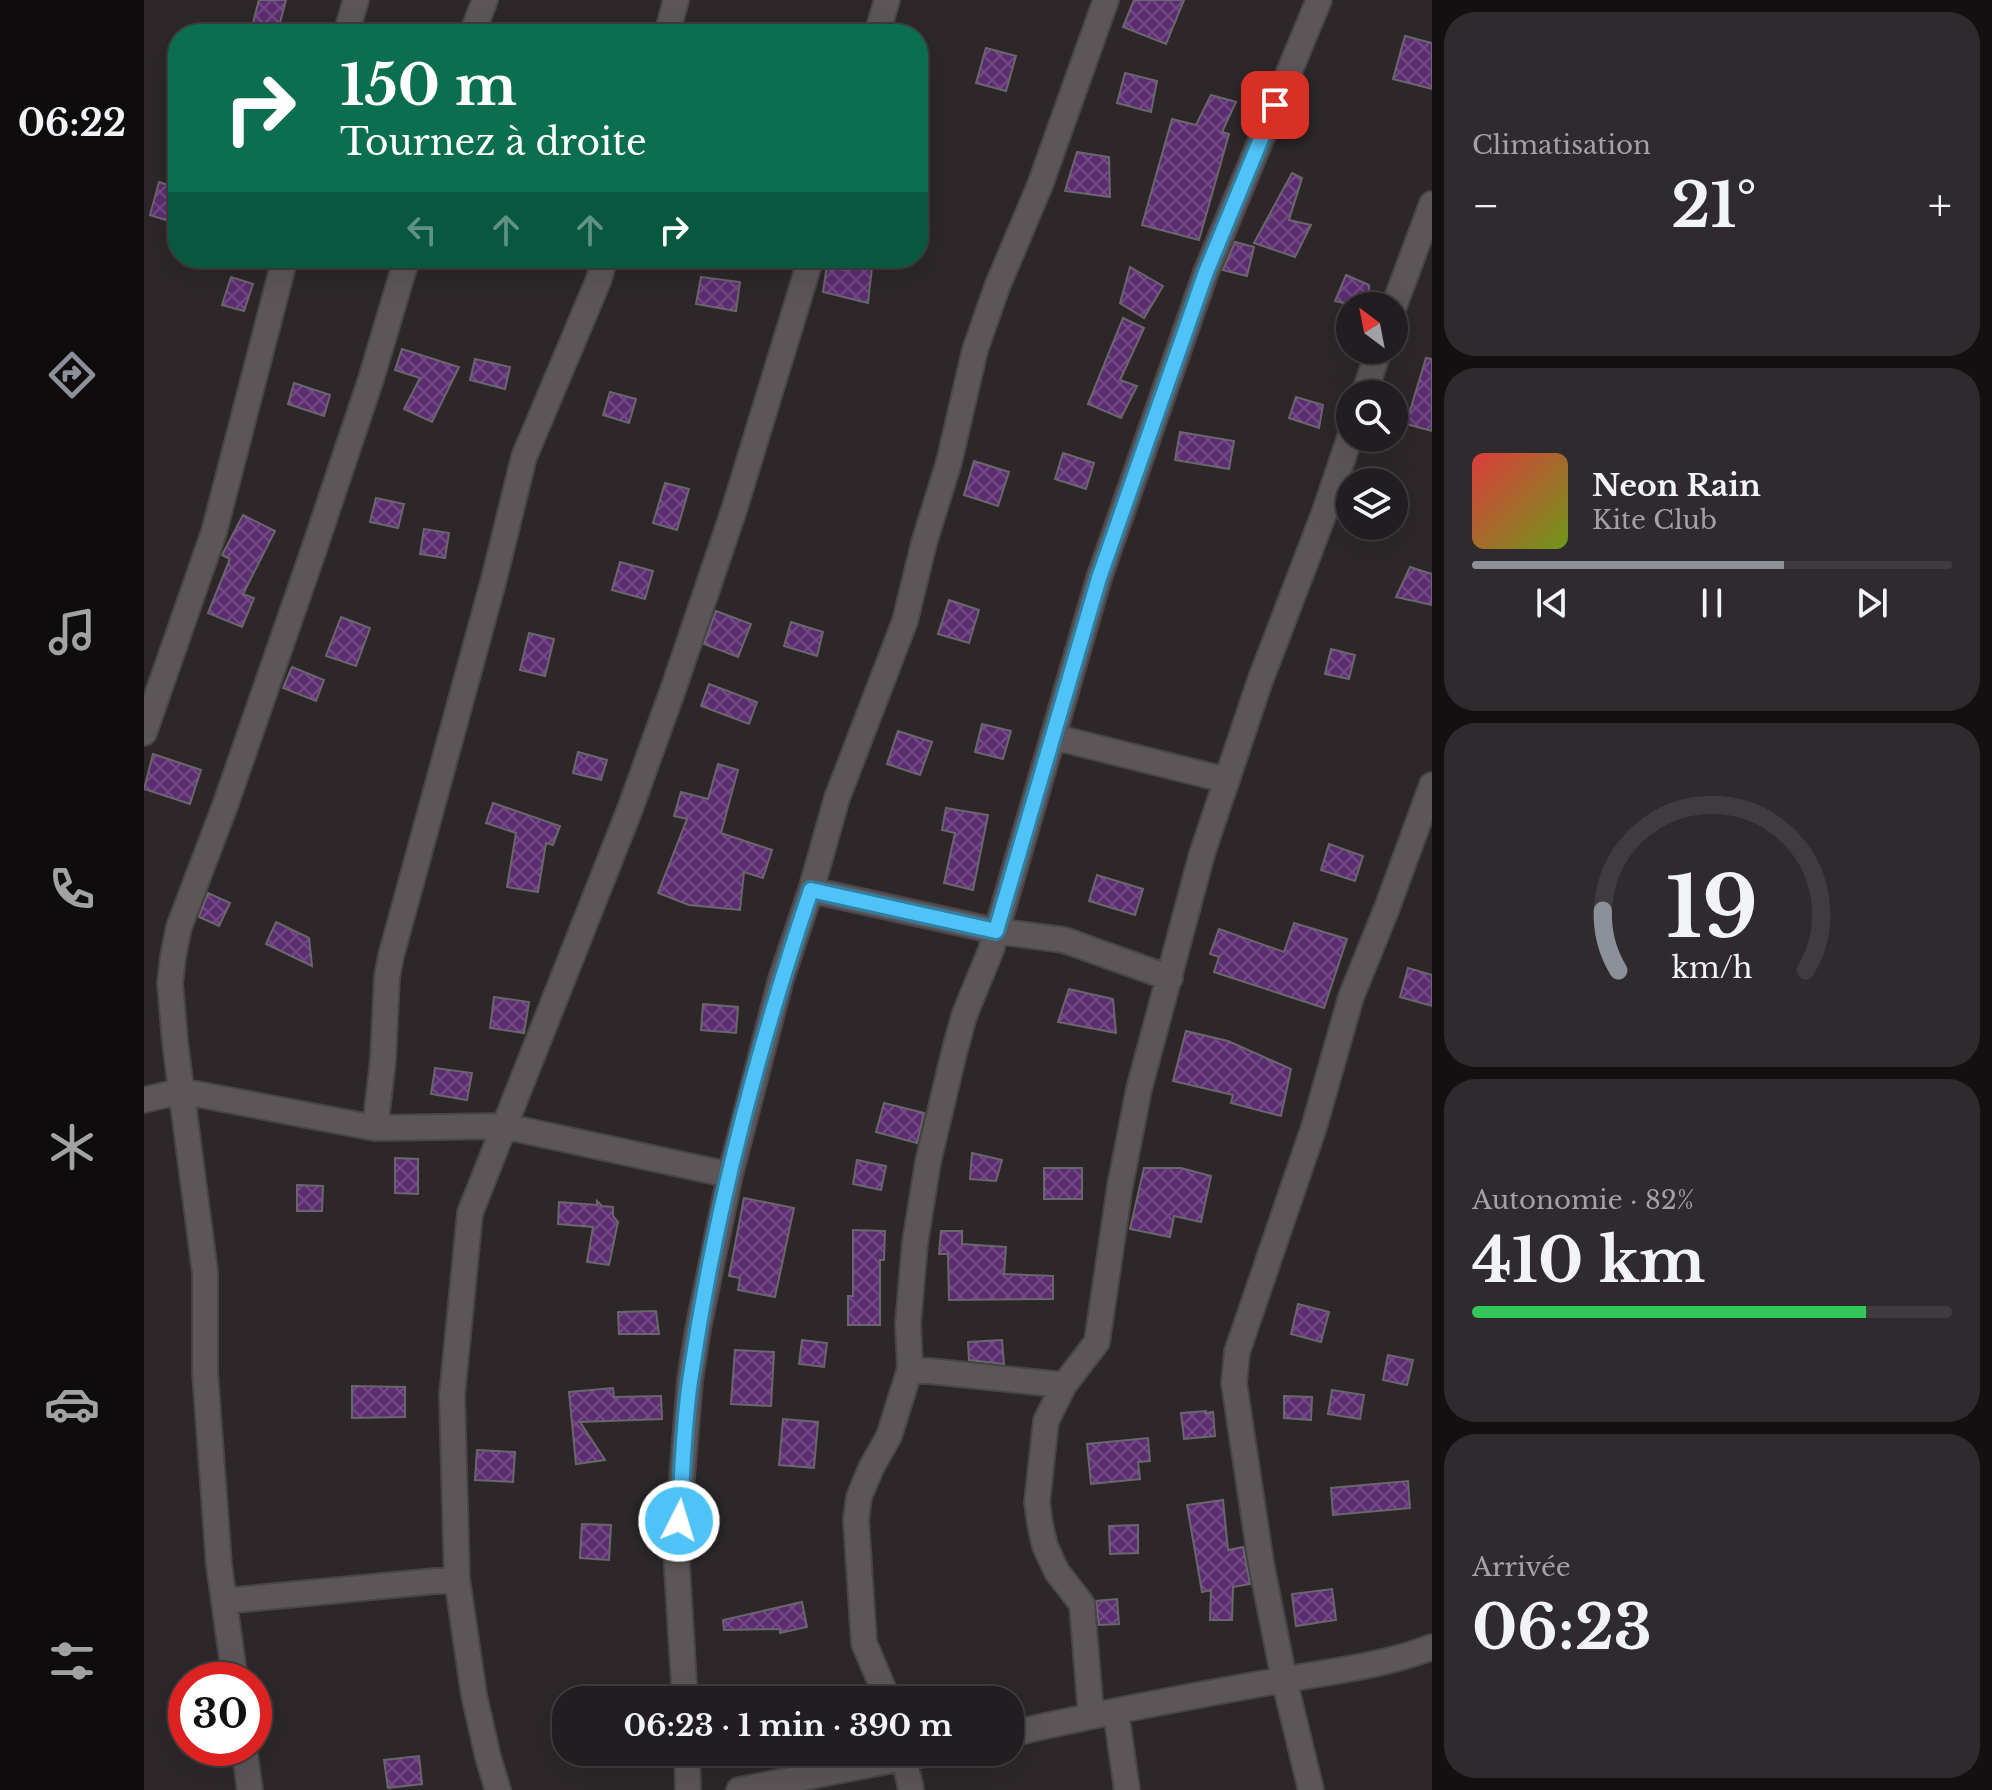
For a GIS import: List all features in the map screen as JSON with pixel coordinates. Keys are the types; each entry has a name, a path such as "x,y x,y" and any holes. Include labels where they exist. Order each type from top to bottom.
{"street":[{"path":"349,24 356,0"},
{"path":"476,24 485,0"},
{"path":"670,24 676,0"},
{"path":"880,24 887,0"},
{"path":"684,1686 676,1551 690,1380 730,1175 781,979 837,798 905,621 924,543 949,462 975,350 997,287 1040,185 1106,0"},
{"path":"882,1686 864,1643 856,1519 859,1497 889,1436 910,1369 908,1323 915,1243 928,1162 964,1016 996,931 1099,578 1206,272 1319,0"},
{"path":"1399,292 1432,204"},
{"path":"144,733 218,519 282,268"},
{"path":"232,1662 219,1565 205,1372 205,1272 170,983 179,927 226,803 312,555 371,379 404,268"},
{"path":"375,1128 391,956 494,579 524,457 602,268"},
{"path":"498,1790 474,1695 457,1579 452,1395 470,1213 630,809 675,684 734,510 808,268"},
{"path":"1091,1715 1082,1604 1057,1572 1045,1546 1037,1502 1046,1421 1064,1385 1097,1342 1120,1186 1139,1089 1202,854 1345,452"},
{"path":"1054,737 1226,780"},
{"path":"1311,1790 1284,1679 1261,1563 1234,1383 1237,1352 1314,1127 1351,997 1432,785"},
{"path":"811,890 996,931 1064,940 1170,978"},
{"path":"144,1100 181,1091 375,1128 504,1126 730,1175"},
{"path":"910,1369 1064,1385"},
{"path":"224,1601 457,1579"},
{"path":"1024,1731 1091,1715 1344,1671 1406,1657 1432,1647"},
{"path":"1116,1712 1127,1790"},
{"path":"247,1766 250,1790"},
{"path":"687,1766 688,1790"},
{"path":"739,1790 855,1766"},
{"path":"906,1766 911,1790"}],"building":[{"path":"259,0 286,0 280,24 253,24"},
{"path":"1134,0 1184,0 1166,44 1123,27"},
{"path":"1405,36 1432,43 1432,89 1393,79"},
{"path":"986,48 1016,56 1006,91 976,83"},
{"path":"1125,73 1157,81 1151,112 1117,103"},
{"path":"1211,95 1236,102 1222,132 1229,134 1199,240 1142,225 1172,119 1196,125"},
{"path":"1077,152 1109,157 1110,197 1065,191"},
{"path":"1292,173 1302,178 1289,220 1311,225 1295,257 1254,243"},
{"path":"159,182 168,185 168,221 150,215"},
{"path":"1235,242 1254,247 1247,276 1223,270"},
{"path":"1130,267 1163,286 1144,318 1120,303"},
{"path":"827,268 872,268 868,303 823,292"},
{"path":"1346,275 1369,285 1369,292 1339,292"},
{"path":"231,277 253,284 244,311 222,305"},
{"path":"701,277 740,282 736,311 696,304"},
{"path":"1123,318 1144,328 1120,380 1137,386 1121,418 1088,404"},
{"path":"402,349 459,367 432,422 404,409 420,378 395,370"},
{"path":"1426,358 1432,359 1432,431 1408,425"},
{"path":"475,359 510,367 505,389 470,380"},
{"path":"294,383 330,395 324,416 288,404"},
{"path":"610,392 636,399 629,423 603,415"},
{"path":"1296,397 1323,405 1319,428 1289,418"},
{"path":"1180,432 1234,441 1229,469 1175,460"},
{"path":"1063,453 1094,463 1086,489 1055,479"},
{"path":"974,461 1009,472 998,506 964,495"},
{"path":"665,483 689,489 677,530 653,523"},
{"path":"376,498 404,504 398,528 370,522"},
{"path":"243,515 275,531 243,594 254,598 242,627 208,613 230,559 222,555"},
{"path":"424,529 449,533 445,558 420,554"},
{"path":"620,562 653,571 645,599 612,590"},
{"path":"1410,567 1432,574 1432,605 1396,597"},
{"path":"949,600 979,610 969,643 938,634"},
{"path":"716,611 751,624 738,657 704,644"},
{"path":"341,617 370,628 356,666 326,656"},
{"path":"791,622 823,632 817,656 784,646"},
{"path":"529,633 554,639 545,676 520,670"},
{"path":"1331,649 1355,655 1349,679 1325,674"},
{"path":"292,667 324,680 316,701 283,688"},
{"path":"709,684 757,702 749,724 701,706"},
{"path":"982,724 1011,731 1003,759 975,752"},
{"path":"898,731 932,742 920,775 887,764"},
{"path":"578,752 607,760 601,780 573,773"},
{"path":"153,754 201,770 190,804 144,789"},
{"path":"718,764 738,770 721,833 772,850 763,878 744,872 740,910 689,905 658,893 687,819 674,816 681,792 708,799"},
{"path":"493,803 560,826 553,845 546,843 538,892 507,887 516,833 486,823"},
{"path":"946,808 988,815 973,890 944,883 955,833 942,830"},
{"path":"1329,844 1363,856 1355,881 1321,870"},
{"path":"1097,875 1143,889 1135,915 1089,901"},
{"path":"208,893 230,903 219,926 199,917"},
{"path":"276,922 309,938 312,966 266,944"},
{"path":"1294,923 1347,939 1324,1008 1214,972 1219,957 1210,954 1219,929 1284,952"},
{"path":"1408,968 1432,975 1432,1006 1400,997"},
{"path":"1069,989 1113,999 1116,1033 1058,1022"},
{"path":"494,997 529,1002 524,1033 490,1028"},
{"path":"703,1004 738,1007 736,1033 701,1030"},
{"path":"1186,1031 1228,1041 1291,1069 1281,1116 1231,1103 1233,1095 1173,1081"},
{"path":"435,1068 472,1073 467,1100 431,1094"},
{"path":"884,1103 924,1113 917,1143 876,1132"},
{"path":"972,1153 1002,1160 996,1181 970,1179"},
{"path":"395,1158 418,1159 418,1194 395,1193"},
{"path":"857,1160 886,1166 881,1190 853,1184"},
{"path":"1044,1168 1082,1168 1082,1199 1044,1199"},
{"path":"1144,1168 1181,1168 1211,1176 1201,1222 1174,1216 1170,1237 1130,1229"},
{"path":"297,1185 323,1186 322,1211 297,1211"},
{"path":"744,1198 794,1208 775,1297 738,1290 740,1278 729,1276"},
{"path":"597,1201 602,1206 613,1207 613,1216 618,1222 609,1265 587,1262 593,1227 558,1224 559,1202 597,1205"},
{"path":"853,1230 885,1231 884,1260 880,1260 880,1325 848,1325 848,1296 853,1296"},
{"path":"941,1231 962,1231 962,1244 1006,1247 1004,1274 1053,1276 1053,1299 949,1300 948,1254 939,1254"},
{"path":"1298,1304 1329,1312 1321,1342 1291,1334"},
{"path":"656,1311 659,1334 619,1334 618,1312"},
{"path":"802,1340 827,1343 824,1367 799,1364"},
{"path":"1002,1340 1004,1364 969,1360 968,1342"},
{"path":"735,1350 774,1352 771,1406 731,1404"},
{"path":"1388,1355 1413,1360 1407,1385 1383,1380"},
{"path":"352,1386 405,1387 405,1417 352,1418"},
{"path":"613,1388 614,1397 661,1396 662,1419 580,1422 605,1460 576,1464 569,1392"},
{"path":"1332,1390 1364,1395 1360,1419 1328,1414"},
{"path":"1284,1396 1312,1397 1311,1420 1284,1418"},
{"path":"1213,1412 1215,1436 1184,1439 1181,1413"},
{"path":"783,1419 818,1422 814,1468 779,1465"},
{"path":"1148,1438 1150,1461 1138,1462 1140,1479 1091,1484 1087,1444"},
{"path":"477,1450 515,1452 513,1482 475,1480"},
{"path":"1408,1481 1410,1508 1333,1515 1331,1488"},
{"path":"1223,1500 1228,1550 1243,1547 1250,1584 1233,1587 1232,1620 1210,1620 1211,1590 1202,1592 1187,1505"},
{"path":"582,1524 611,1525 609,1560 580,1558"},
{"path":"1138,1525 1138,1553 1110,1554 1109,1526"},
{"path":"1332,1589 1336,1620 1296,1626 1292,1594"},
{"path":"1117,1599 1119,1624 1099,1625 1096,1601"},
{"path":"802,1602 807,1627 780,1633 780,1629 724,1630 723,1620"},
{"path":"419,1756 422,1784 388,1788 384,1760"}],"route":[{"path":"679,1521 690,1380 730,1175 781,979 811,890 996,931 1099,578 1206,272 1275,105"}]}
